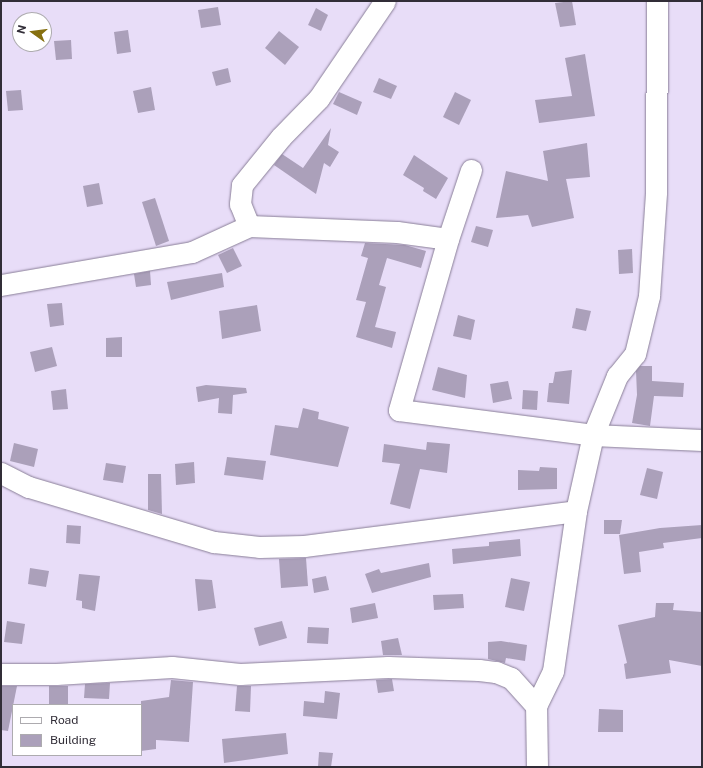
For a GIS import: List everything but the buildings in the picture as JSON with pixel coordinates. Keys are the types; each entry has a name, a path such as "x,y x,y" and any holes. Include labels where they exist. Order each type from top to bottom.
{"street":[{"path":"249,226 240,204 242,184 281,137 319,98 384,1"},
{"path":"537,767 536,706 553,671 576,511 593,435 617,376 635,354 649,296 656,192 657,1"},
{"path":"471,170 448,238 400,410 593,435 702,440"},
{"path":"1,285 192,252 249,226 397,232 448,238"},
{"path":"1,473 28,487 214,542 260,547 344,541 576,511"},
{"path":"1,674 56,674 172,667 240,674 388,666 478,670 496,672 510,678 536,706"}]}
